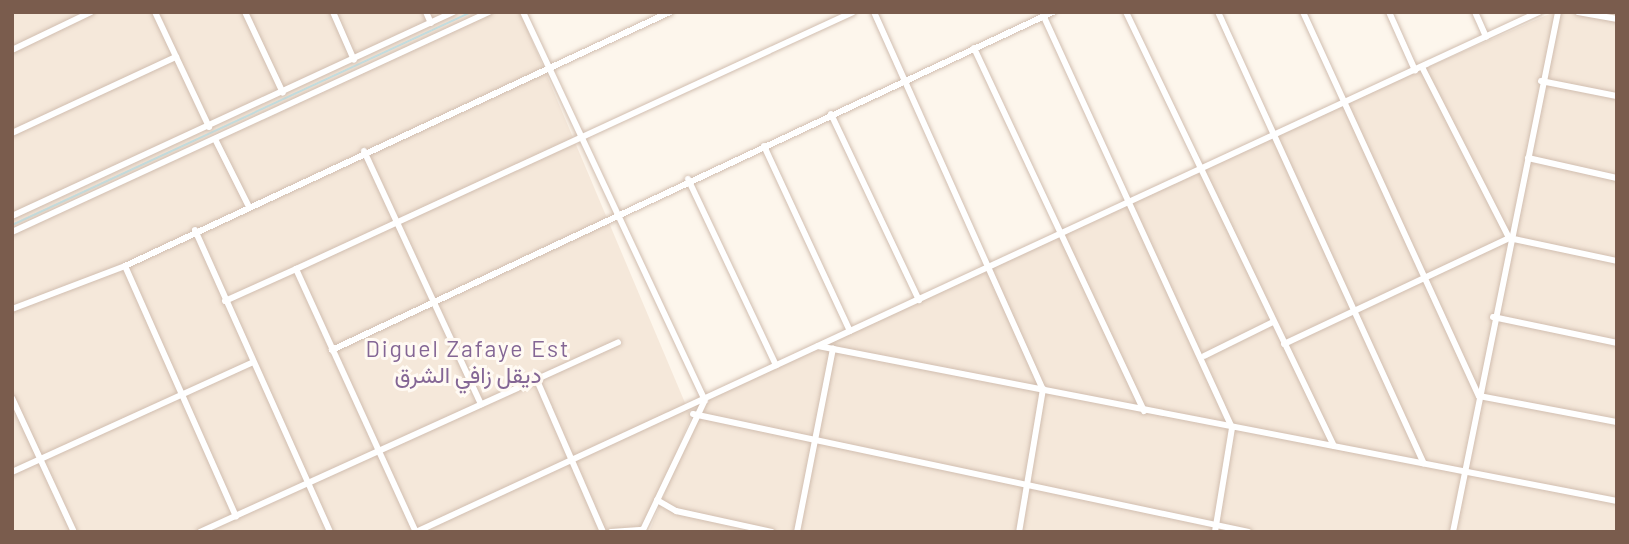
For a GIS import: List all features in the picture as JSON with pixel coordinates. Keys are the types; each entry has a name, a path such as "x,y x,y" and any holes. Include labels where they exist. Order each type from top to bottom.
{"street":[{"path":"12,50 92,12"},
{"path":"155,12 209,127"},
{"path":"245,12 283,93"},
{"path":"333,12 354,60"},
{"path":"426,12 431,23"},
{"path":"12,216 283,93 453,12"},
{"path":"12,232 489,12"},
{"path":"523,12 549,65 579,140 705,401"},
{"path":"12,309 125,266 248,205 549,65 670,12"},
{"path":"225,300 579,140 853,12"},
{"path":"874,12 992,267 1043,390 1019,532"},
{"path":"332,350 618,216 688,179 1053,12"},
{"path":"1126,12 1198,169 1334,446"},
{"path":"1218,12 1424,463"},
{"path":"1303,12 1479,396"},
{"path":"1388,12 1509,239"},
{"path":"1475,12 1486,37"},
{"path":"296,269 416,532 992,267 1274,131 1419,69 1539,12"},
{"path":"1453,532 1493,317 1528,158 1541,81 1558,12"},
{"path":"1578,12 1617,19"},
{"path":"1044,16 1204,356 1232,428 1216,529"},
{"path":"974,48 1144,411"},
{"path":"12,133 176,57"},
{"path":"1541,81 1617,96"},
{"path":"831,114 919,300"},
{"path":"215,139 248,205"},
{"path":"764,146 850,331"},
{"path":"364,151 481,404"},
{"path":"1528,158 1617,178"},
{"path":"688,179 776,365"},
{"path":"195,230 330,532"},
{"path":"1284,344 1428,282 1509,239 1617,261"},
{"path":"125,266 236,516"},
{"path":"1493,317 1617,343"},
{"path":"1204,356 1273,322"},
{"path":"200,532 618,342"},
{"path":"817,346 1617,501"},
{"path":"797,532 833,349"},
{"path":"12,471 253,362"},
{"path":"536,379 603,532"},
{"path":"1479,396 1617,422"},
{"path":"12,398 74,532"},
{"path":"611,532 642,531 693,414 705,401"},
{"path":"693,414 813,444 1028,487 1216,529 1249,532"},
{"path":"657,500 676,511 772,532"}],"shaded area":[{"path":"12,12 520,12 691,417 644,532 12,532"},
{"path":"1554,12 1617,12 1617,532 649,532 703,398 1171,179"}],"waterway":[{"path":"12,225 471,12"}],"district":[{"name":"Diguel Zafaye Est ديقل زافي الشرق","path":"468,361"}]}
